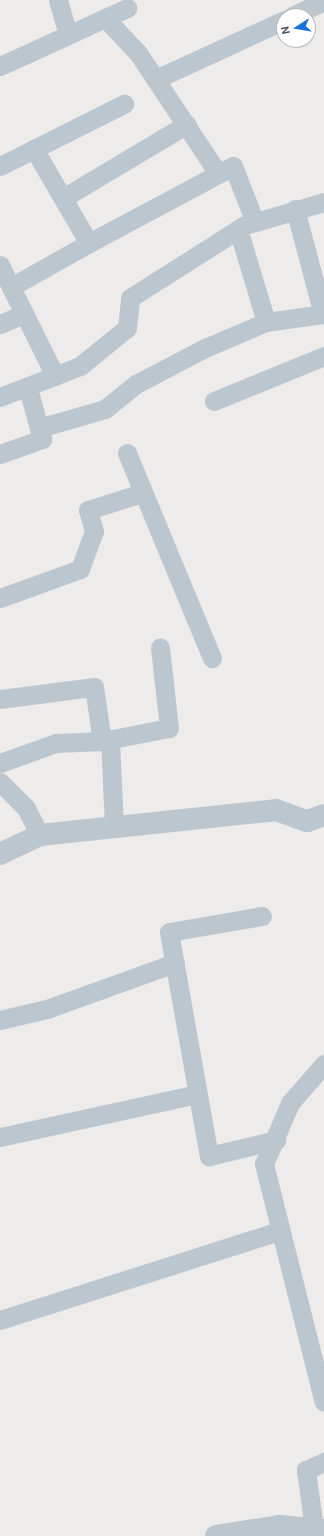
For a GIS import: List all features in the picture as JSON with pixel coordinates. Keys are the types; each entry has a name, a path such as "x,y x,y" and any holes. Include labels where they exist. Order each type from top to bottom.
{"street":[{"path":"58,0 68,34"},
{"path":"309,8 324,1"},
{"path":"0,66 127,8"},
{"path":"104,18 138,54 187,124 217,172"},
{"path":"156,80 276,24"},
{"path":"0,166 124,104"},
{"path":"63,198 187,124"},
{"path":"34,149 89,243"},
{"path":"11,287 217,172 233,166 266,322"},
{"path":"0,398 80,366 127,328 130,298 246,226 295,209 324,202"},
{"path":"39,428 105,409 136,384 205,348 266,322 324,314 295,209"},
{"path":"0,265 55,376"},
{"path":"0,324 24,314"},
{"path":"214,401 324,356"},
{"path":"0,454 42,439 28,388"},
{"path":"127,453 142,493 212,658"},
{"path":"0,598 80,569 94,531 88,510 142,493"},
{"path":"0,763 56,743 106,740 169,728 160,648"},
{"path":"0,699 94,687 106,740 114,827"},
{"path":"0,782 26,808 40,835"},
{"path":"0,854 40,835 276,810 307,821 324,815"},
{"path":"262,916 169,932 209,1156 276,1140"},
{"path":"0,1020 47,1009 175,963"},
{"path":"324,1064 290,1104 276,1140 265,1155 264,1164 279,1231 324,1402"},
{"path":"0,1137 197,1094"},
{"path":"0,1320 279,1231"},
{"path":"216,1536 280,1526 319,1529 306,1470 324,1462"}]}
